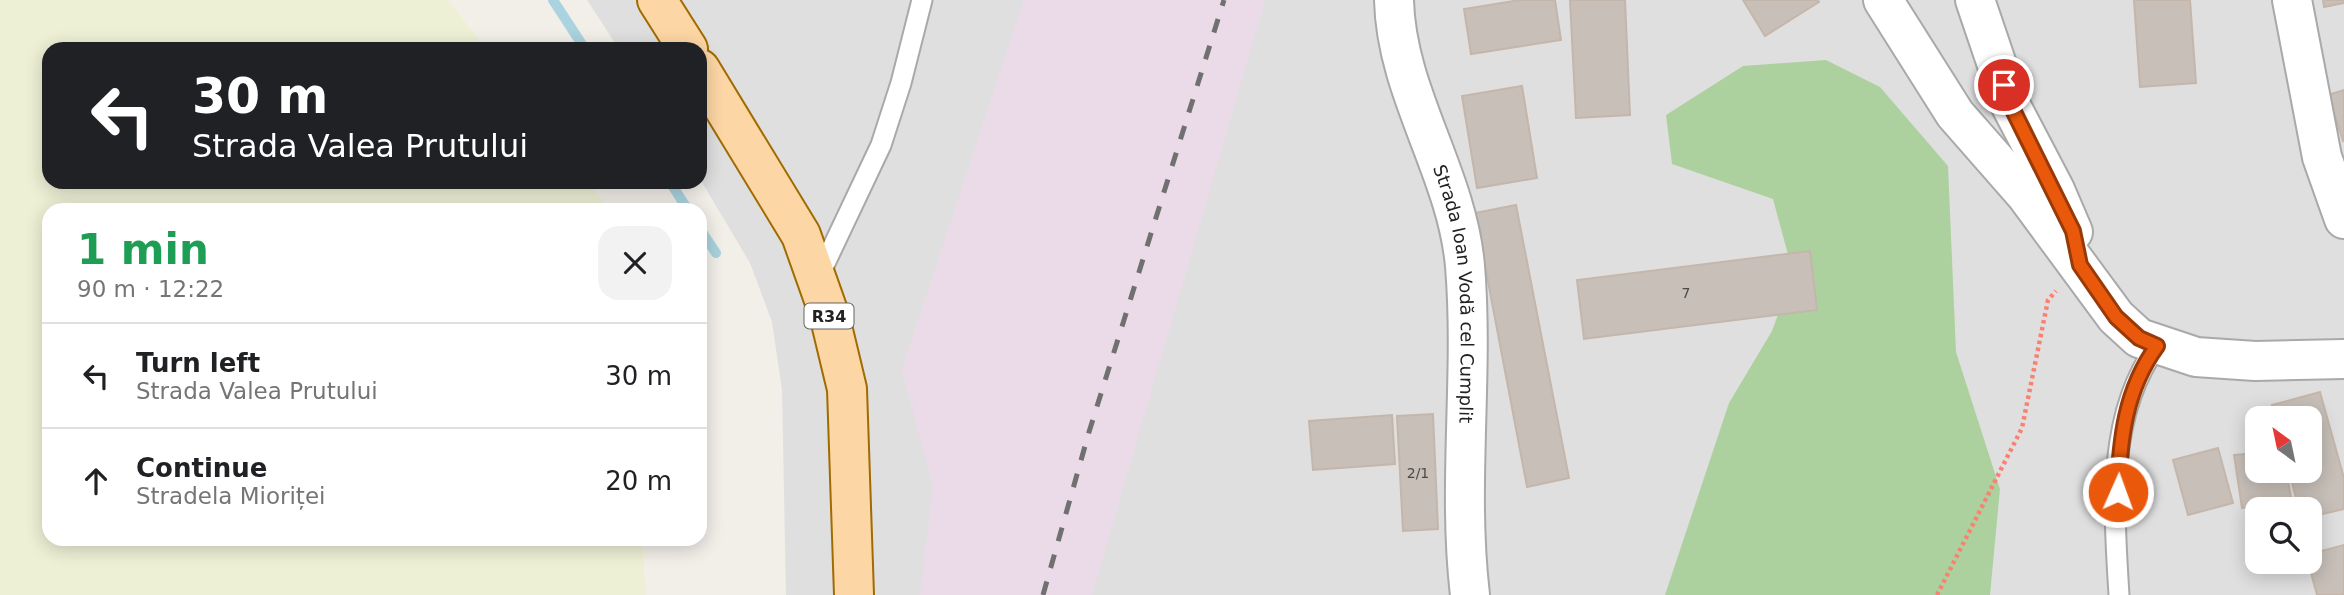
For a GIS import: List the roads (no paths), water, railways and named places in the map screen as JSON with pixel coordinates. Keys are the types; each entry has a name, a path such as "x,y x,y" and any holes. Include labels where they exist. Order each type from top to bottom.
{"main road":[{"path":"657,0 684,42"},
{"name":"R34","path":"707,81 801,235 818,279 847,389 854,595"}],"street":[{"name":"Strada Ioan Vodă cel Cumplit","path":"1394,0 1398,36 1414,96 1449,187 1465,264 1466,534 1470,595"},
{"path":"1883,0 1955,114 2026,195 2116,317 2139,338 2196,357 2255,361 2344,359"},
{"path":"1975,0 2011,106 2073,231 2080,265"},
{"path":"2292,0 2322,157 2344,219"}],"lane":[{"path":"818,279 881,145 901,83 922,0"},
{"path":"2119,595 2116,541 2120,444 2131,393 2157,346"}],"waterway":[{"path":"553,0 580,42"},
{"path":"674,189 684,203"},
{"path":"707,240 716,253"}],"railway":[{"path":"1043,595 1089,432 1224,0"}]}
